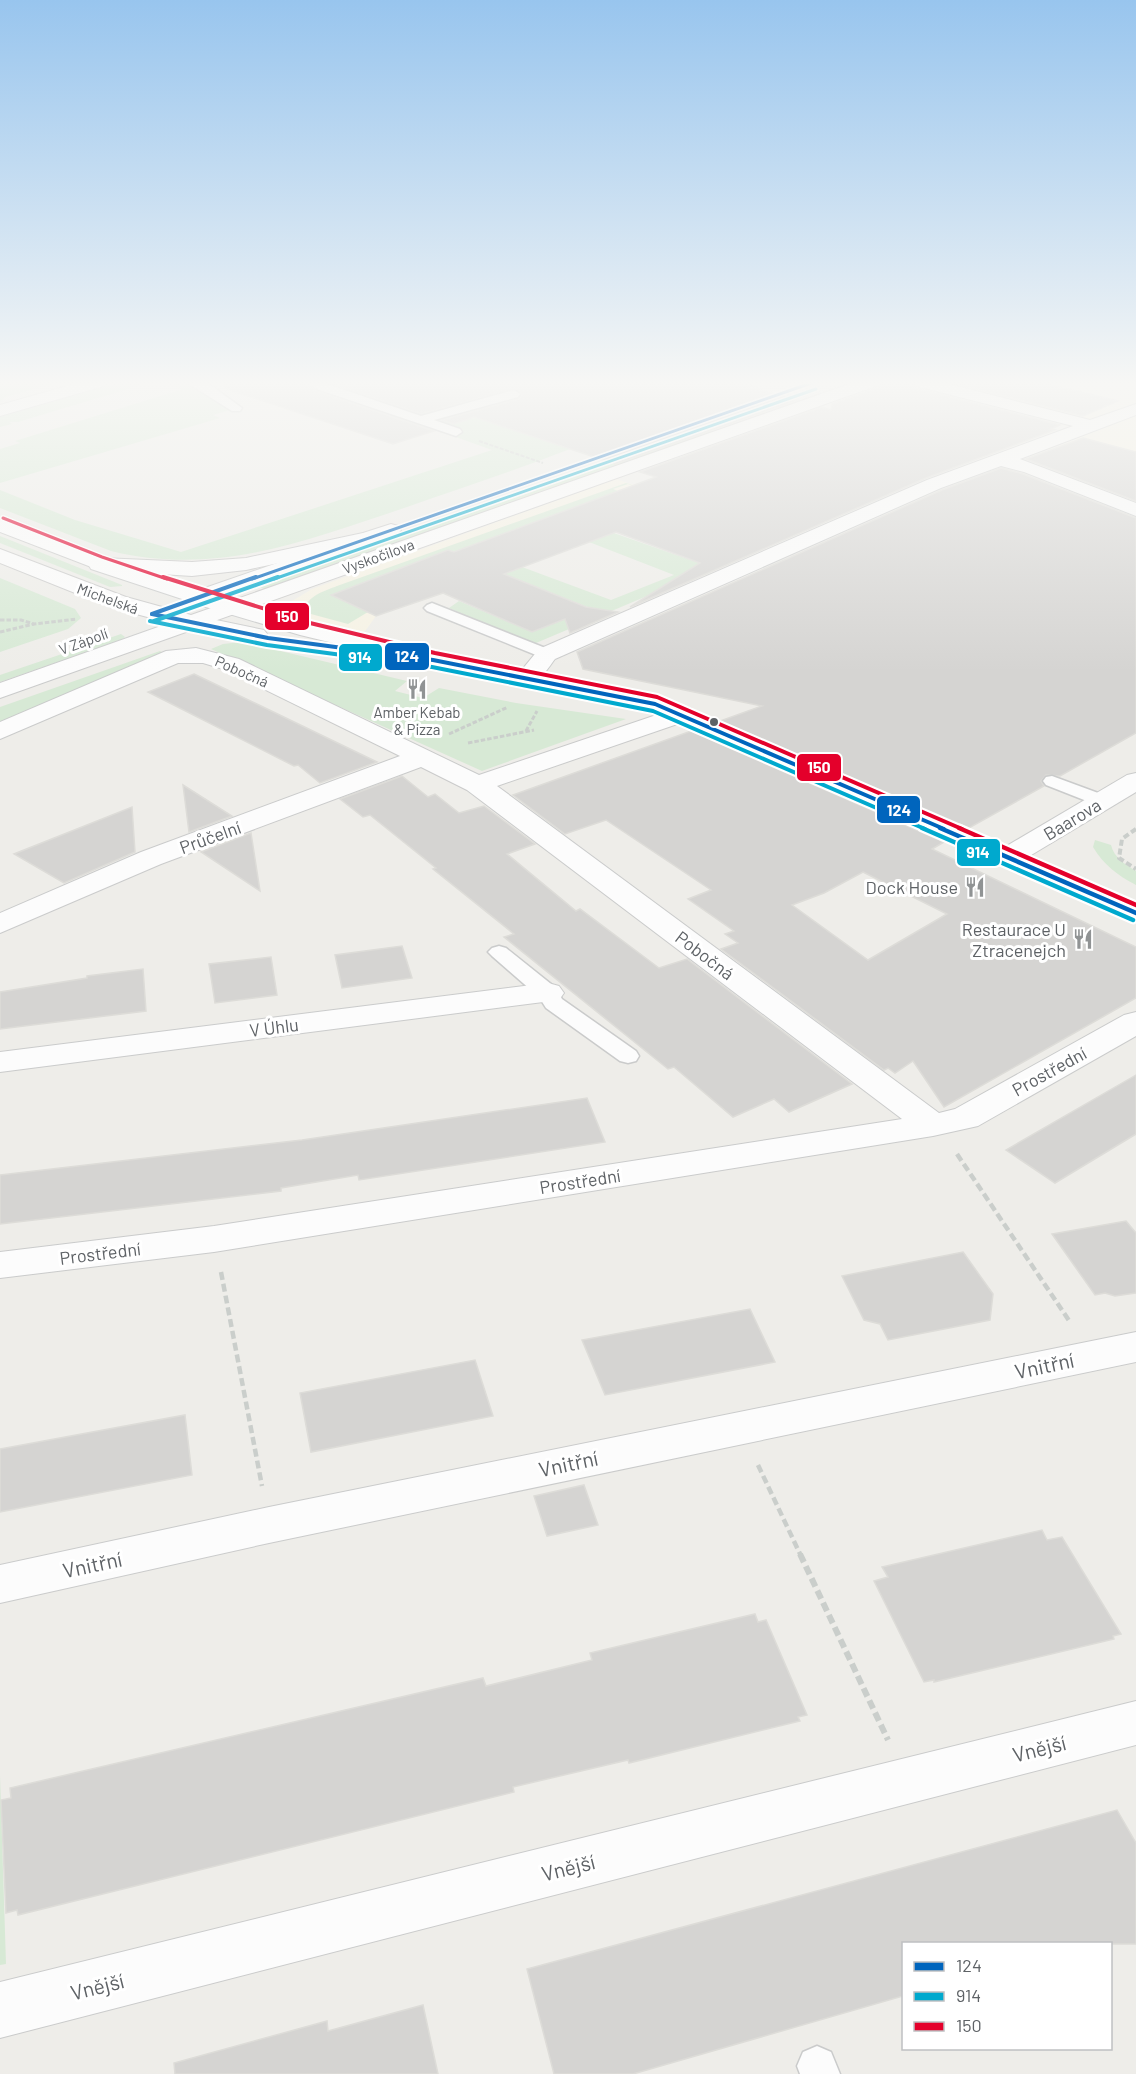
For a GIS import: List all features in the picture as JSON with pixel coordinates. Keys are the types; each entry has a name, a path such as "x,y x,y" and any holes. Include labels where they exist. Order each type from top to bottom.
{"street":[{"name":"Vyskočilova","path":"199,597 537,479"},
{"name":"Vyskočilova","path":"192,622 596,479"},
{"path":"528,677 547,654 949,479"},
{"path":"1058,479 1136,510"},
{"name":"Michelská","path":"0,525 99,564 231,608 433,660"},
{"name":"Vyskočilova","path":"99,564 192,569 224,566 266,560 368,538"},
{"name":"Michelská","path":"0,555 111,601 152,614 303,643 433,660 528,677 627,697 683,714 1136,913"},
{"name":"V Zápolí","path":"0,671 199,597"},
{"name":"V Zápolí","path":"0,691 192,622"},
{"name":"Pobočná","path":"0,731 174,656 195,654 212,656 231,664 477,784 942,1136"},
{"path":"477,784 683,714"},
{"name":"Průčelní","path":"0,924 151,858 423,757"},
{"name":"Baarova","path":"1008,857 1136,781"},
{"name":"V Úhlu","path":"0,1062 548,993"},
{"name":"Prostřední","path":"0,1265 214,1239 942,1136 966,1118 1136,1022"},
{"name":"Vnitřní","path":"0,1584 269,1525 1136,1347"},
{"name":"Vnější","path":"0,2010 1136,1723"}],"lane":[{"path":"432,608 547,654"},
{"path":"1052,781 1102,801"},
{"path":"499,952 548,993 554,1003 628,1056"}],"path":[{"path":"0,632 34,624 80,619"},
{"path":"0,620 21,620 34,624"},
{"path":"446,736 516,703"},
{"path":"1136,829 1122,839 1119,858 1136,869"},
{"path":"942,1136 1076,1330"},
{"path":"214,1239 264,1498"},
{"path":"741,1427 908,1782"}],"shaded area":[{"path":"616,479 684,502 579,546 510,562 376,616 363,634 295,618 286,611 287,604 312,589"},
{"path":"1095,479 1136,479 1136,492"}],"green space":[{"path":"0,479 14,479 0,483"},
{"path":"404,479 489,479 298,542 262,551 188,560 150,558 111,551 0,508 0,490 75,520 181,552"},
{"path":"564,479 579,479 265,589 256,586"},
{"path":"626,483 706,509 758,549 536,643 523,640 449,608 459,601 532,632 590,608 502,573 522,567 611,600 674,575 589,542 611,532 699,563 742,547 655,494 628,484 613,489 618,491 459,554 448,550 332,595 368,612 348,624 311,614 305,608 314,597 337,586"},
{"path":"0,536 122,586 110,587 0,543"},
{"path":"0,578 75,609 81,618 68,629 0,652"},
{"path":"121,634 125,637 121,640 0,682 0,675"},
{"path":"242,642 407,681 395,691 423,698 439,688 516,703 626,719 482,771 211,649 223,644"},
{"path":"160,651 166,655 0,727 0,707"},
{"path":"1095,840 1111,845 1117,857 1136,871 1136,885 1106,864 1093,847"},
{"path":"0,1776 6,1964 0,1965"}],"building":[{"path":"651,479 924,479 630,607 700,563 616,532 504,574 586,607 618,612 570,633 565,619 532,632 443,593 376,616 331,595 448,550 454,552"},
{"path":"972,479 1035,479 1136,518 1136,733 1060,776 1046,775 1041,781 1044,786 969,828 720,721 762,706 583,669 577,652 942,490"},
{"path":"1078,479 1136,479 1136,501"},
{"path":"194,674 377,762 320,783 298,765 294,766 148,692"},
{"path":"691,731 944,842 932,849 1136,947 1136,998 944,1107 913,1061 895,1073 888,1068 884,1070 721,949 738,943 725,934 734,931 688,899 711,890 606,820 565,834 513,795","holes":["863,872 947,914 868,960 792,905 824,893"]},
{"path":"402,776 428,797 435,794 459,813 484,806 535,844 507,854 576,911 580,909 659,968 687,959 852,1084 789,1112 774,1099 733,1117 674,1067 668,1069 504,937 514,934 433,869 436,868 370,815 363,817 340,799"},
{"path":"183,785 232,816 189,832"},
{"path":"132,807 135,852 64,883 14,854"},
{"path":"251,833 260,891 201,852"},
{"path":"402,946 412,978 342,988 335,955"},
{"path":"271,957 277,995 215,1003 209,964"},
{"path":"143,969 146,1011 0,1029 0,992 87,978 87,976"},
{"path":"1136,1075 1136,1134 1055,1183 1006,1150"},
{"path":"587,1098 605,1142 359,1180 358,1175 281,1188 281,1191 0,1224 0,1175 302,1140"},
{"path":"1126,1221 1136,1233 1136,1293 1115,1296 1105,1293 1095,1295 1052,1234"},
{"path":"963,1252 993,1294 990,1320 888,1340 880,1324 864,1320 842,1276"},
{"path":"750,1309 775,1362 605,1395 582,1340"},
{"path":"475,1360 493,1416 311,1452 300,1393"},
{"path":"185,1415 192,1475 0,1512 0,1449"},
{"path":"584,1485 598,1525 547,1536 534,1496"},
{"path":"1042,1530 1047,1540 1062,1537 1121,1634 1113,1636 1114,1639 934,1682 934,1680 924,1682 874,1581 888,1577 882,1567"},
{"path":"755,1614 758,1622 766,1620 807,1715 798,1717 800,1721 629,1763 628,1760 513,1787 514,1792 18,1915 17,1910 6,1913 1,1800 11,1798 10,1788 483,1678 486,1686 592,1660 590,1653"},
{"path":"1117,1810 1136,1843 1136,1944 902,1942 902,1996 633,2074 554,2074 527,1969"},
{"path":"423,2005 438,2074 175,2074 174,2063 327,2021 328,2031"}],"transit line":[{"name":"124","path":"152,614 538,479"},
{"name":"914","path":"154,621 560,479"},
{"name":"150","path":"3,518 102,557 233,601 310,623 435,653 657,697 1136,905"},
{"name":"124","path":"152,614 268,638 433,660 655,704 1136,913"},
{"name":"914","path":"150,621 267,645 432,667 653,711 1133,920"}],"place":[{"name":"Amber Kebab & Pizza","path":"417,689"},
{"name":"Dock House","path":"975,887"},
{"name":"Restaurace U Ztracenejch","path":"1083,939"}]}
